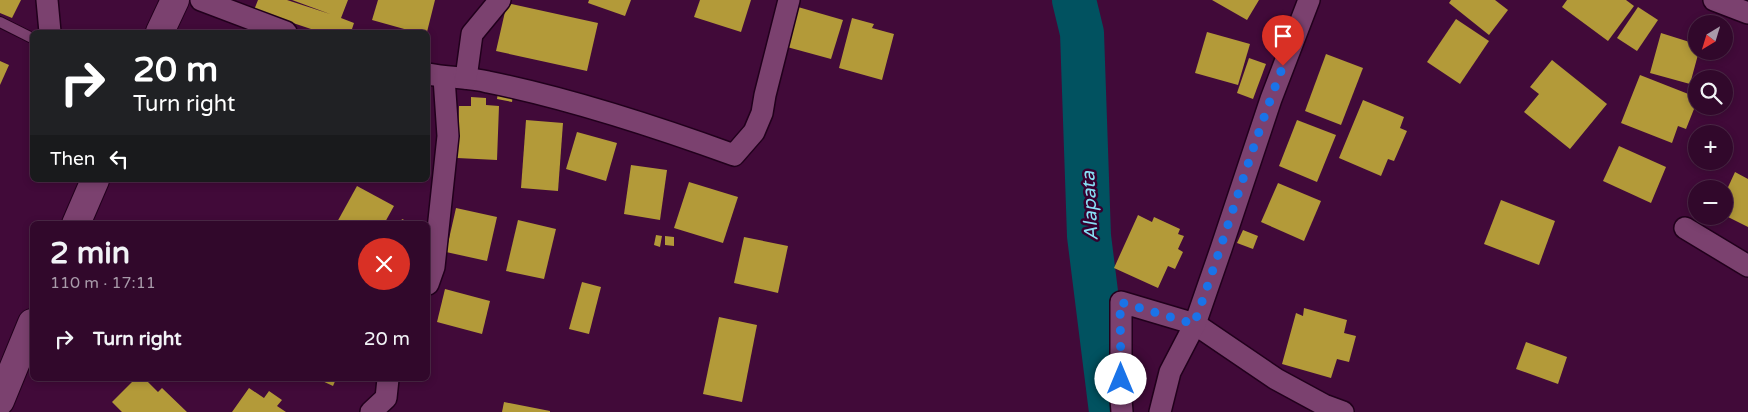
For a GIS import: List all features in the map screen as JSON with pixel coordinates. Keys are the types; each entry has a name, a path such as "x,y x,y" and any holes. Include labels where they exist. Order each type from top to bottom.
{"main road":[{"path":"161,30 175,0"},
{"path":"77,221 94,182"},
{"path":"0,401 30,328"}],"street":[{"path":"47,0 50,30"},
{"path":"202,0 281,30"},
{"path":"466,78 472,34 500,0"},
{"path":"430,278 434,267 448,136 436,76 488,82 596,109 679,135 734,155 754,132 762,113 764,95 789,0"},
{"path":"1160,412 1170,372 1194,324 1271,99 1309,0"},
{"path":"1714,0 1748,13"},
{"path":"1685,228 1748,266"},
{"path":"1122,412 1120,302 1194,324 1276,379 1324,405 1343,412"},
{"path":"371,412 386,398 388,381"}],"lane":[{"path":"0,22 30,37"}],"building":[{"path":"0,0 21,0 12,18 0,13"},
{"path":"258,0 287,0 330,14 292,0 348,0 341,18 354,23 352,30 314,30 254,10"},
{"path":"378,0 435,0 428,30 408,30 372,20"},
{"path":"589,0 631,0 625,16 588,3"},
{"path":"700,0 751,0 741,32 694,17"},
{"path":"1212,0 1259,0 1247,20"},
{"path":"1451,0 1495,0 1508,10 1489,35 1449,3"},
{"path":"1567,0 1626,0 1634,6 1608,41 1562,7"},
{"path":"507,3 598,23 587,71 496,51"},
{"path":"798,7 843,20 831,59 787,47"},
{"path":"1638,7 1658,20 1637,51 1617,38"},
{"path":"852,18 874,24 872,28 894,34 882,80 839,68"},
{"path":"1456,19 1489,41 1460,84 1427,62"},
{"path":"1207,32 1250,44 1238,85 1195,73"},
{"path":"1661,33 1688,41 1688,60 1697,60 1694,70 1688,70 1688,83 1650,73"},
{"path":"1326,54 1363,68 1341,125 1305,111"},
{"path":"1249,58 1266,64 1253,99 1237,93"},
{"path":"1552,60 1607,104 1570,149 1524,112 1539,94 1530,87"},
{"path":"0,61 9,65 0,85"},
{"path":"1640,75 1688,94 1688,115 1692,115 1686,129 1678,126 1672,143 1621,123"},
{"path":"498,92 513,94 512,102 497,99"},
{"path":"471,97 486,98 486,105 499,106 497,160 457,158 459,106 471,106"},
{"path":"1363,100 1404,117 1400,128 1407,131 1394,161 1388,159 1381,176 1339,158"},
{"path":"526,120 563,123 558,191 521,188"},
{"path":"1297,120 1336,135 1317,182 1279,166"},
{"path":"577,132 617,143 606,181 566,169"},
{"path":"1619,146 1666,167 1651,203 1603,181"},
{"path":"631,165 667,170 660,220 624,214"},
{"path":"1735,172 1748,179 1748,227 1733,220 1733,180 1731,180"},
{"path":"689,182 738,197 723,243 674,228"},
{"path":"1278,183 1321,201 1304,241 1261,222"},
{"path":"357,186 394,206 386,221 338,221"},
{"path":"1501,200 1555,221 1539,265 1484,244"},
{"path":"456,208 497,217 487,261 446,252"},
{"path":"1138,215 1152,222 1154,217 1180,229 1178,234 1184,236 1178,249 1183,252 1175,269 1168,266 1158,288 1114,268"},
{"path":"518,220 556,229 544,279 506,271"},
{"path":"1243,230 1258,236 1253,249 1237,243"},
{"path":"656,235 662,236 660,247 654,245"},
{"path":"665,236 674,237 674,246 665,245"},
{"path":"744,237 788,246 778,293 734,283"},
{"path":"582,282 601,287 589,334 569,329"},
{"path":"445,289 490,301 482,334 437,322"},
{"path":"1304,308 1347,320 1344,333 1356,336 1349,362 1337,359 1331,378 1282,364 1296,313 1303,316"},
{"path":"719,317 757,325 742,402 703,394"},
{"path":"1526,342 1567,357 1558,384 1516,369"},
{"path":"133,381 147,381 158,392 162,388 187,412 122,412 112,402"},
{"path":"322,381 335,381 333,386"},
{"path":"249,388 264,398 269,391 282,400 277,406 286,412 232,412"},
{"path":"504,402 550,411 550,412 502,412"}],"waterway":[{"name":"Alapata","path":"1074,0 1082,33 1089,236 1111,412"}],"route":[{"path":"1121,379 1120,302 1194,324 1283,66"}]}
